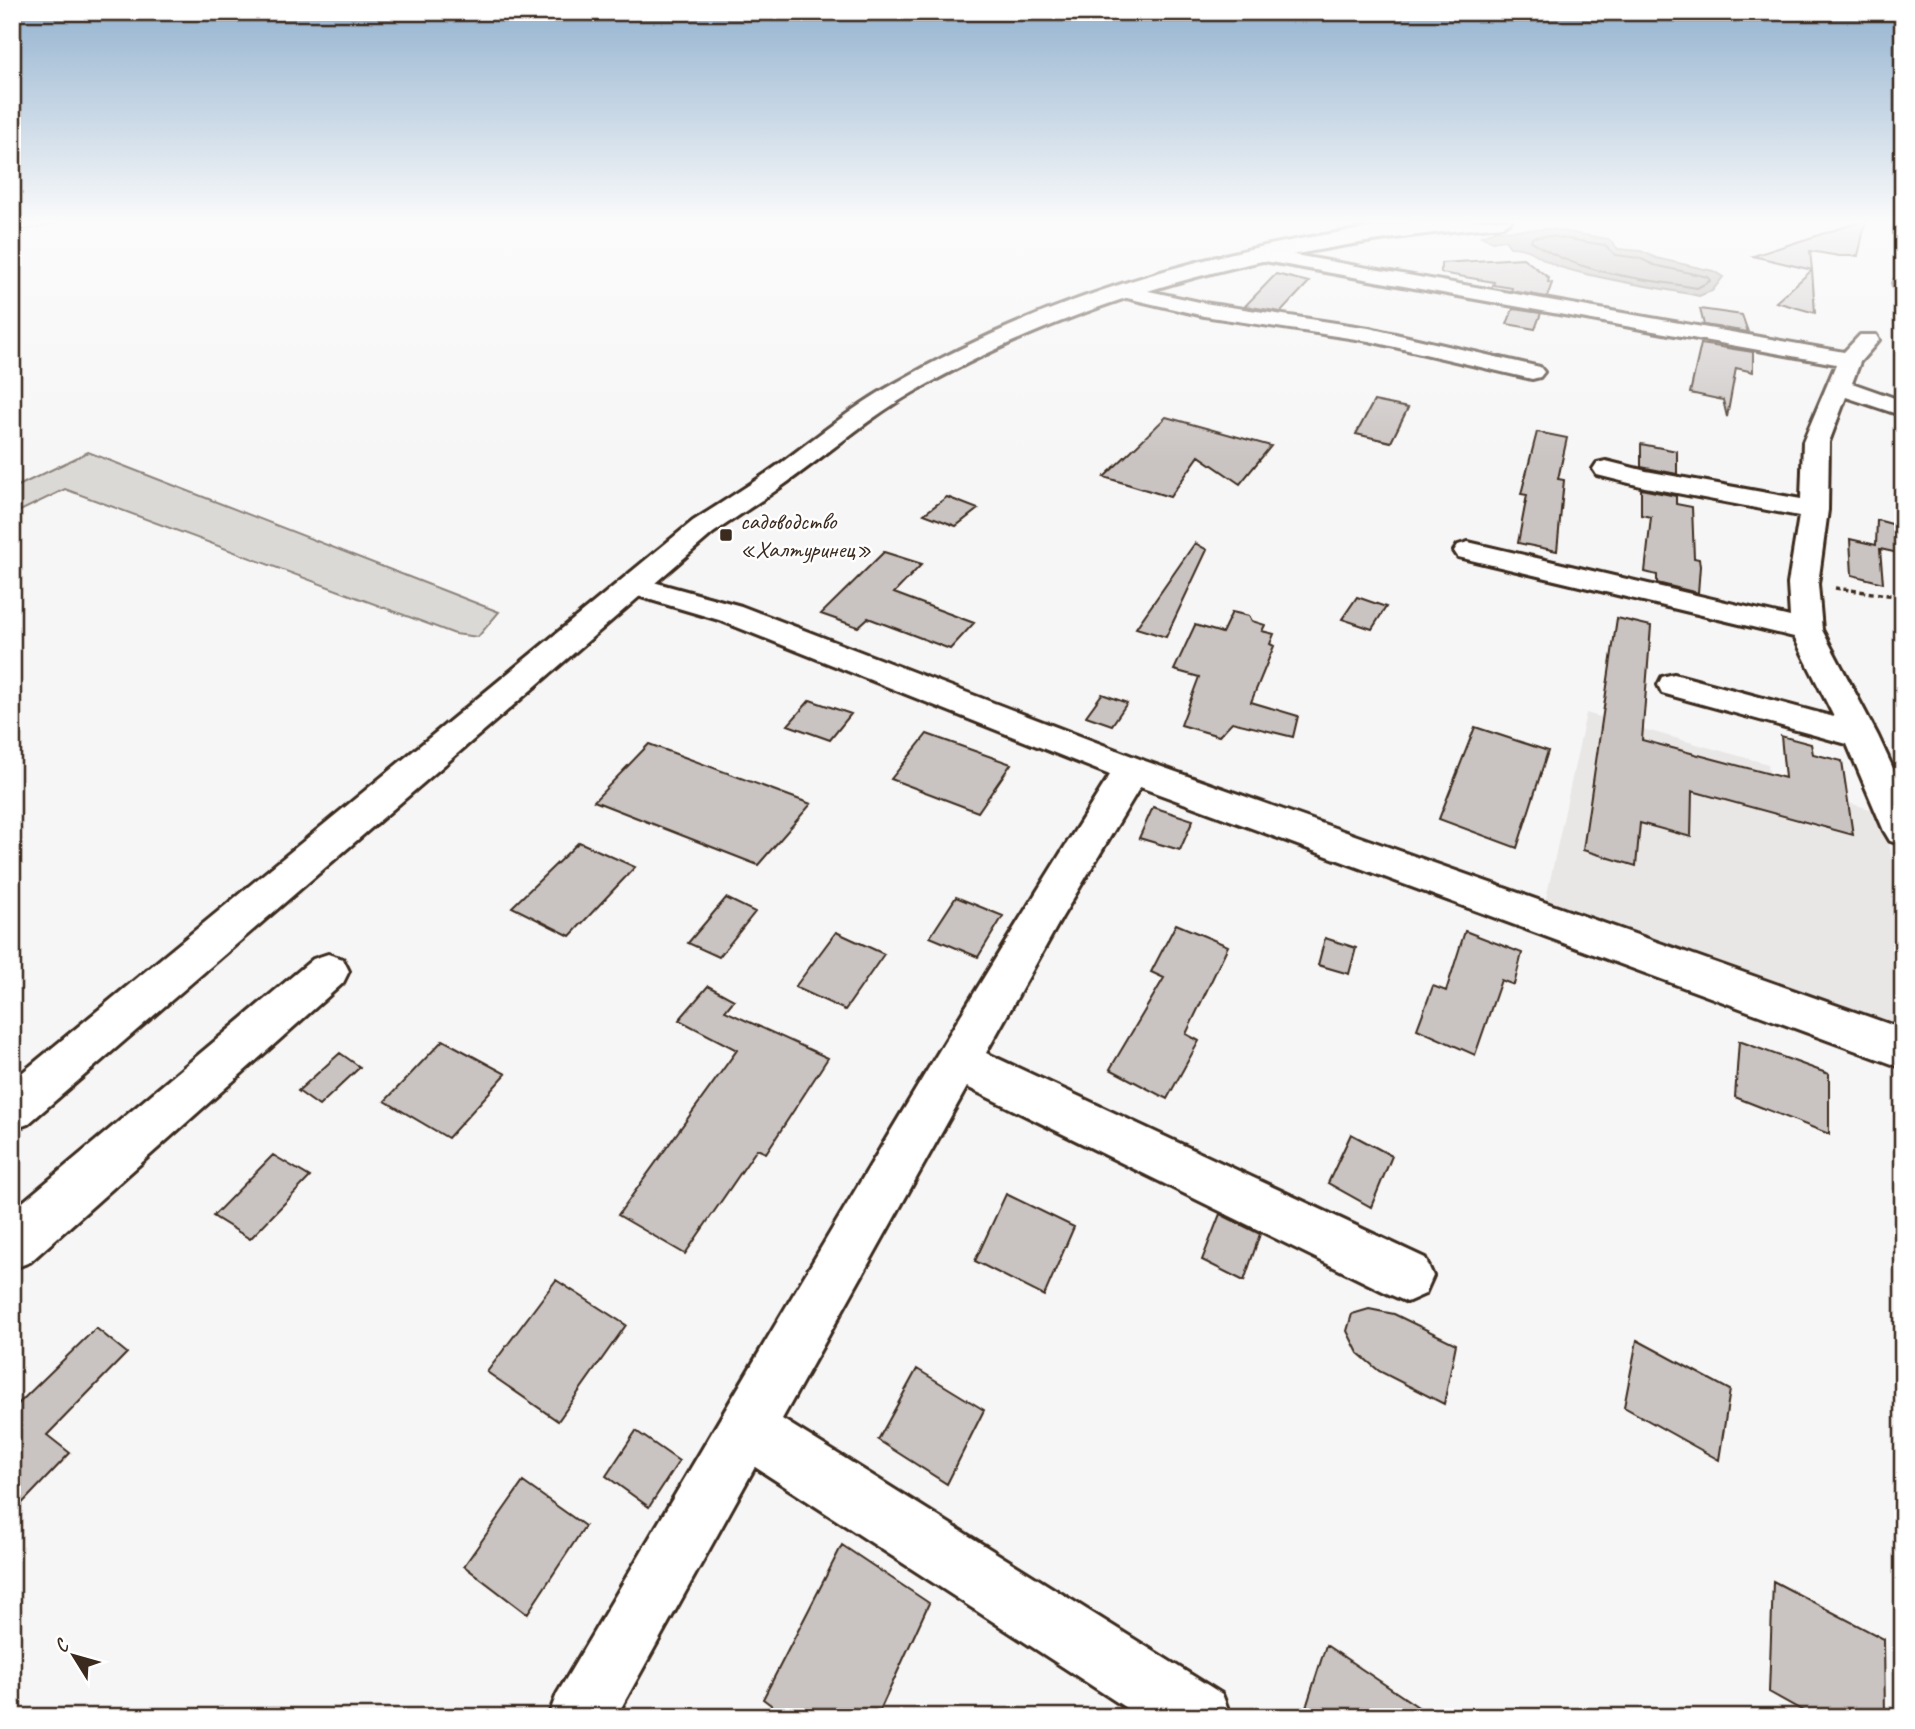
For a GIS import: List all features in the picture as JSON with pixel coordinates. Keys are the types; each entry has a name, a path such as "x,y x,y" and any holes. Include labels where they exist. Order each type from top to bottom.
{"street":[{"path":"12,1109 704,527 775,480 866,411 991,343 1097,301"},
{"path":"1155,301 1378,336 1532,372"},
{"path":"1513,301 1852,362 1903,409"},
{"path":"1852,362 1816,442 1814,510 1803,584 1806,629 1861,736 1903,831"},
{"path":"1606,469 1645,479 1814,510"},
{"path":"1468,551 1806,629"},
{"path":"635,586 730,613 1132,770 1903,1049"},
{"path":"1674,685 1861,736"},
{"path":"580,1717 1048,906 1132,770"},
{"path":"12,1244 328,971"},
{"path":"960,1062 1407,1276"},
{"path":"746,1428 1199,1717"}],"path":[{"path":"1803,584 1903,597"}],"shaded area":[{"path":"88,452 499,612 478,637 455,634 65,489 12,515 12,489"},
{"path":"1586,713 1768,764 1770,782 1882,812 1903,908 1903,975 1898,1031 1544,908"}],"building":[{"path":"1250,301 1292,301 1281,312 1245,306"},
{"path":"1814,301 1815,313 1776,302"},
{"path":"1513,309 1541,313 1535,329 1507,324"},
{"path":"1700,309 1742,315 1748,332 1704,325"},
{"path":"1701,344 1753,352 1753,372 1736,368 1727,417 1723,400 1690,393"},
{"path":"1374,401 1408,408 1391,442 1356,434"},
{"path":"1166,417 1271,446 1240,484 1199,456 1170,497 1104,477"},
{"path":"1537,432 1567,438 1558,479 1564,480 1557,551 1518,543 1527,495 1521,494"},
{"path":"1641,444 1677,451 1677,474 1641,467"},
{"path":"1641,489 1676,496 1676,504 1692,507 1694,558 1699,559 1700,566 1698,593 1657,583 1657,575 1645,572 1651,517 1641,515"},
{"path":"947,497 978,509 956,526 924,514"},
{"path":"1877,520 1903,527 1903,554 1880,549 1883,583 1852,575 1850,539 1876,545"},
{"path":"1195,543 1207,550 1166,637 1136,628"},
{"path":"884,552 922,564 894,593 974,623 950,649 868,618 858,627 821,614"},
{"path":"1357,597 1386,607 1372,629 1342,619"},
{"path":"1232,612 1249,616 1252,621 1265,625 1262,631 1274,634 1270,644 1274,646 1251,702 1298,716 1293,737 1232,722 1219,736 1181,725 1199,677 1174,670 1195,625 1222,633"},
{"path":"1617,618 1651,626 1642,740 1785,778 1781,736 1811,744 1813,754 1842,761 1853,835 1692,791 1691,837 1640,823 1636,866 1583,850"},
{"path":"1102,694 1127,703 1112,725 1086,716"},
{"path":"810,700 851,714 830,740 788,725"},
{"path":"1475,727 1548,751 1517,848 1439,819"},
{"path":"927,734 1011,764 978,812 891,779"},
{"path":"649,744 811,804 758,865 594,801"},
{"path":"1153,807 1193,820 1180,850 1139,838"},
{"path":"579,842 635,867 570,936 512,907"},
{"path":"956,897 1003,916 978,957 930,937"},
{"path":"726,898 755,912 719,957 688,943"},
{"path":"1176,924 1228,946 1186,1034 1199,1041 1167,1099 1110,1069 1164,978 1151,972"},
{"path":"1465,931 1522,953 1514,985 1501,980 1475,1055 1417,1029 1433,986 1446,991"},
{"path":"836,932 884,954 845,1010 795,987"},
{"path":"1325,938 1356,948 1349,974 1318,965"},
{"path":"708,986 734,1000 725,1011 828,1058 766,1153 757,1149 685,1254 618,1215 737,1050 679,1020"},
{"path":"443,1040 506,1074 448,1138 385,1101"},
{"path":"1739,1041 1829,1074 1829,1134 1735,1097"},
{"path":"340,1053 360,1067 319,1106 298,1091"},
{"path":"1351,1134 1392,1156 1371,1207 1328,1183"},
{"path":"273,1155 310,1177 250,1239 213,1216"},
{"path":"1006,1194 1074,1227 1044,1296 975,1261"},
{"path":"1220,1214 1260,1234 1244,1281 1202,1260"},
{"path":"556,1280 626,1325 558,1421 487,1372"},
{"path":"1369,1309 1394,1314 1456,1344 1444,1404 1379,1371 1358,1353 1347,1331 1352,1314"},
{"path":"96,1328 127,1353 47,1435 70,1453 12,1514 12,1410"},
{"path":"1637,1340 1730,1390 1719,1460 1624,1407"},
{"path":"917,1369 984,1410 947,1484 878,1440"},
{"path":"636,1431 679,1461 649,1507 606,1476"},
{"path":"523,1482 585,1526 527,1614 464,1566"},
{"path":"842,1545 929,1603 877,1717 787,1717 763,1699"},
{"path":"1773,1581 1884,1639 1885,1717 1814,1717 1769,1692"},
{"path":"1326,1645 1433,1717 1303,1717"}],"place":[{"name":"садоводство «Халтуринец»","path":"726,535"}]}
